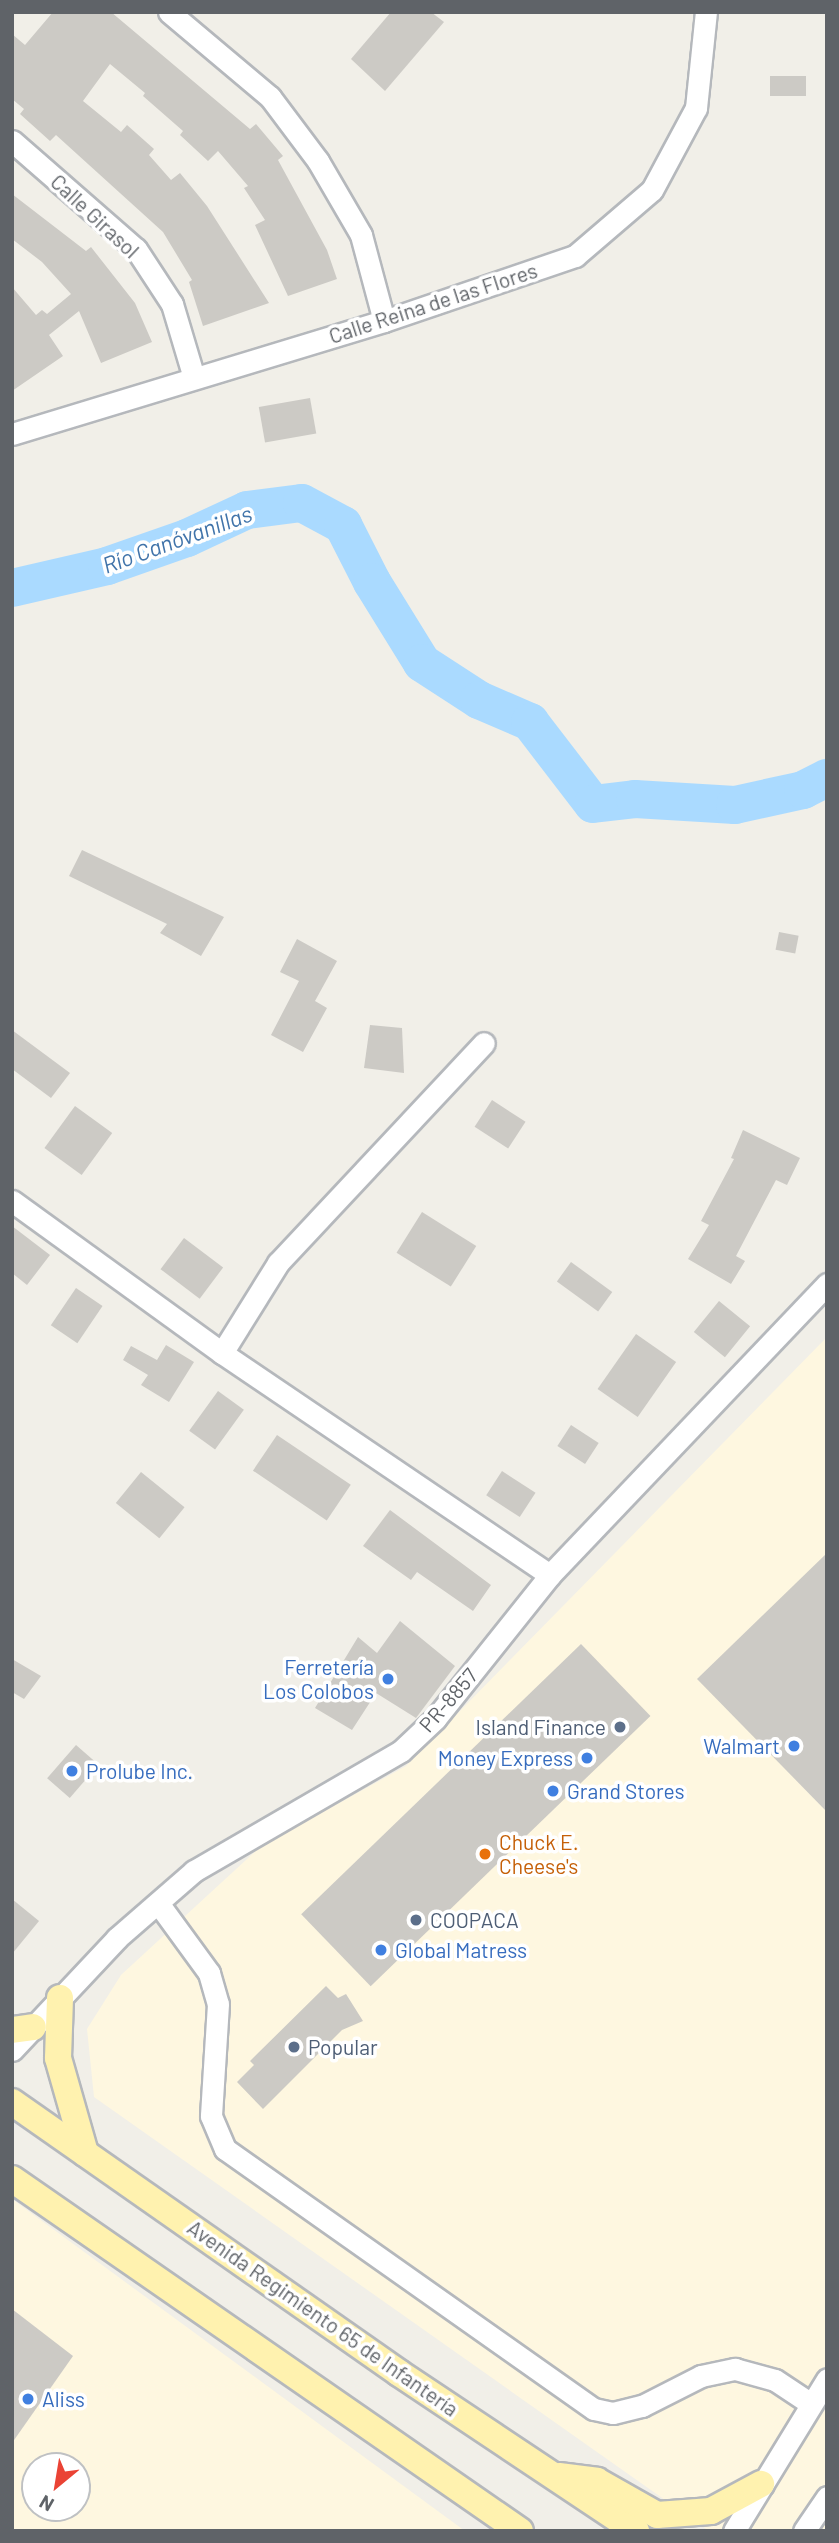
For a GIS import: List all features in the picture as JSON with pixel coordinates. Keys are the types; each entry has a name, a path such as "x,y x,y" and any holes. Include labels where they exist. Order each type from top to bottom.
{"main road":[{"path":"61,1997 58,2058 85,2153"},
{"name":"Avenida Regimiento 65 de Infantería","path":"12,2102 636,2531"},
{"path":"12,2179 520,2531"},
{"path":"553,2476 597,2481 657,2515 711,2511 761,2484"},
{"path":"465,2494 491,2531"}],"street":[{"path":"169,12 270,97 318,161 361,235 384,321"},
{"name":"Calle Reina de las Flores","path":"12,434 384,321 575,256 652,190 696,107 706,12"},
{"name":"Calle Girasol","path":"12,141 136,249 172,304 194,378"},
{"path":"222,1353 278,1263 484,1043"},
{"path":"12,1201 222,1353 550,1575"},
{"name":"PR-8857","path":"12,2050 23,2028 61,1997 117,1938 194,1871 401,1751 435,1719 550,1575 827,1284"},
{"path":"158,1903 209,1973 218,2004 211,2116 225,2149 594,2409 613,2413 642,2406 701,2376 735,2369 775,2380 811,2403"},
{"path":"734,2531 827,2379"},
{"path":"804,2531 827,2497"}],"shaded area":[{"path":"827,1337 827,2531 709,2531 94,2097 87,2029 121,1975 260,1847 406,1766"},
{"path":"12,2199 465,2531 12,2531"}],"building":[{"path":"53,12 111,12 250,129 256,124 283,156 278,160 327,250 337,279 288,296 255,225 265,220 244,188 248,186 218,151 208,161 180,135 183,131 143,96 145,93 110,64 83,101 121,132 127,125 154,149 149,155 171,180 180,173 207,206 269,303 203,326 189,282 192,280 163,232 56,135 50,141 20,114 24,109 12,99 12,34 25,45"},
{"path":"391,12 431,12 444,22 385,91 351,59"},
{"path":"770,76 806,76 806,96 770,96"},
{"path":"12,194 86,251 91,247 135,303 152,342 101,363 79,311 49,335 63,356 12,391 12,287 36,315 42,310 47,314 71,294 42,262 12,239"},
{"path":"310,398 316,433 265,442 259,407"},
{"path":"82,850 224,917 201,956 160,933 167,924 69,876"},
{"path":"779,932 799,936 795,953 776,950"},
{"path":"297,939 337,961 315,1001 327,1008 303,1052 271,1035 299,981 280,972"},
{"path":"370,1025 402,1028 404,1073 364,1068"},
{"path":"12,1030 70,1073 51,1098 12,1069"},
{"path":"492,1100 526,1122 508,1149 475,1127"},
{"path":"75,1106 112,1133 82,1175 44,1148"},
{"path":"743,1130 800,1158 787,1185 776,1180 736,1256 745,1261 731,1284 688,1259 709,1225 701,1221 734,1159 731,1158"},
{"path":"422,1212 476,1246 451,1287 397,1253"},
{"path":"12,1226 50,1255 27,1285 12,1273"},
{"path":"184,1238 223,1267 200,1299 161,1269"},
{"path":"571,1262 612,1292 598,1311 557,1281"},
{"path":"76,1288 103,1306 77,1343 51,1325"},
{"path":"719,1301 750,1326 725,1357 694,1332"},
{"path":"636,1334 676,1362 638,1417 598,1389"},
{"path":"166,1345 194,1362 169,1402 141,1385 148,1375 123,1360 131,1346 157,1360"},
{"path":"218,1391 244,1410 215,1449 189,1431"},
{"path":"571,1425 599,1443 585,1464 557,1446"},
{"path":"277,1435 351,1485 327,1520 253,1471"},
{"path":"502,1471 536,1493 520,1517 486,1495"},
{"path":"141,1472 185,1507 159,1538 116,1503"},
{"path":"390,1510 491,1585 473,1611 417,1572 411,1580 363,1546"},
{"name":"Walmart","path":"827,1553 827,1812 697,1679"},
{"name":"Ferretería Los Colobos","path":"400,1621 455,1666 416,1718 376,1693 352,1730 315,1708 358,1637 377,1653"},
{"path":"581,1644 650,1716 371,1986 301,1914"},
{"path":"12,1659 41,1676 24,1699 12,1692"},
{"name":"Prolube Inc.","path":"76,1745 99,1765 70,1798 47,1778"},
{"path":"12,1899 39,1921 12,1954"},
{"name":"Popular","path":"326,1986 338,1998 346,1994 363,2021 342,2030 263,2109 237,2082 254,2065 250,2061"},
{"name":"Aliss","path":"12,2309 73,2356 12,2443"}],"waterway":[{"name":"Río Canóvanillas","path":"12,588 107,566 187,538 247,510 302,503 343,525 372,582 422,663 479,700 530,722 593,804 635,799 735,805 803,790 827,778"}],"place":[{"name":"Ferretería Los Colobos","path":"388,1679"},
{"name":"Island Finance","path":"620,1727"},
{"name":"Walmart","path":"794,1746"},
{"name":"Money Express","path":"587,1758"},
{"name":"Prolube Inc.","path":"72,1771"},
{"name":"Grand Stores","path":"553,1791"},
{"name":"Chuck E. Cheese's","path":"485,1854"},
{"name":"COOPACA","path":"416,1920"},
{"name":"Global Matress","path":"381,1950"},
{"name":"Popular","path":"294,2047"},
{"name":"Aliss","path":"28,2399"}]}
